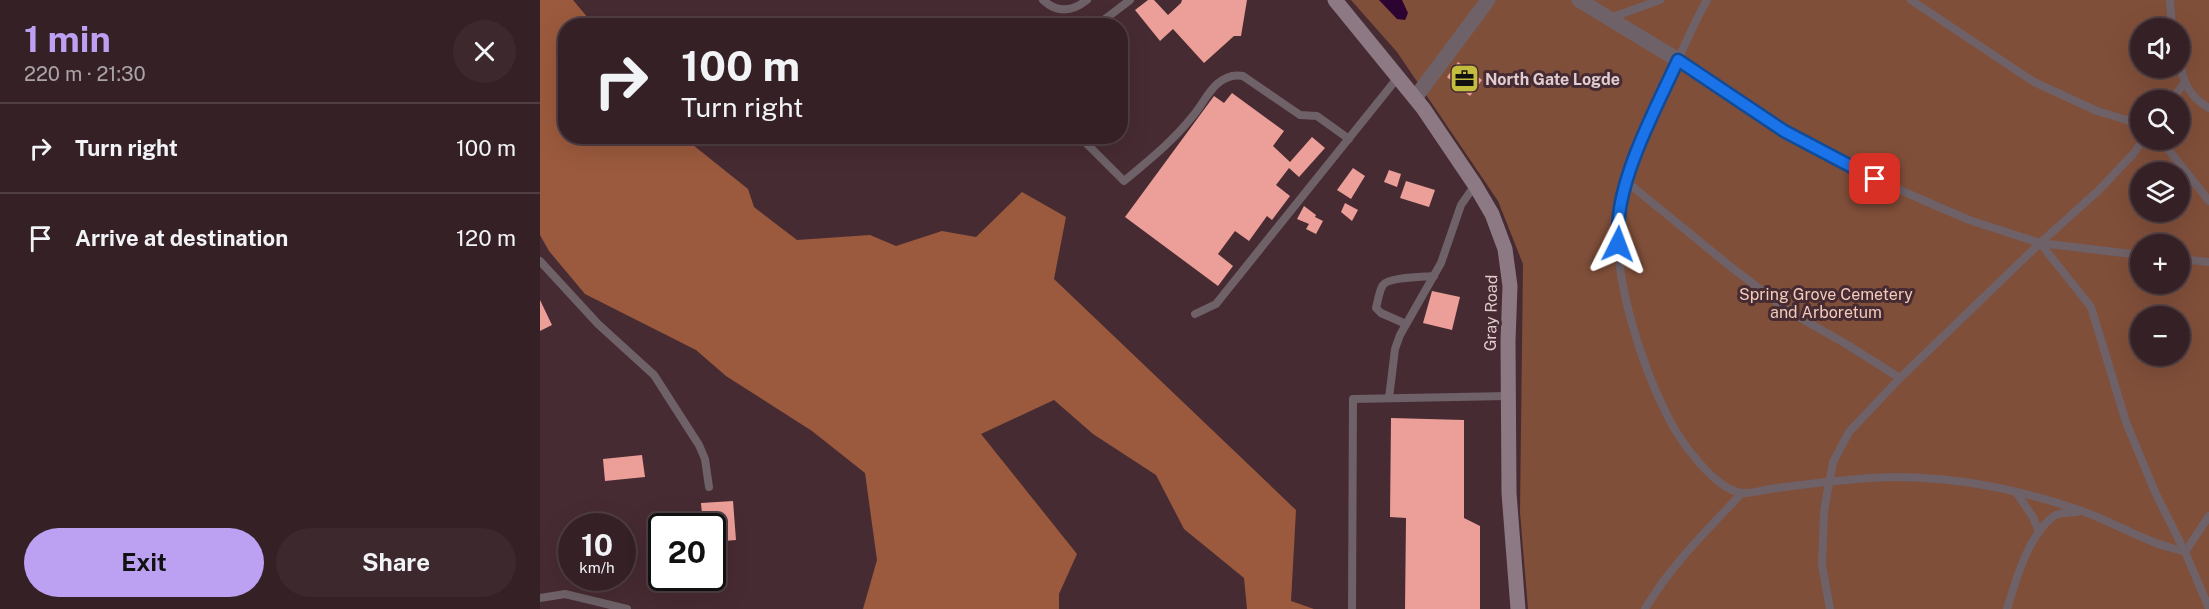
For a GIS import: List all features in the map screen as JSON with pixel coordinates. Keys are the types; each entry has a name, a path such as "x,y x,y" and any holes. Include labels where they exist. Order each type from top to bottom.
{"street":[{"name":"Gray Road","path":"1335,0 1399,76 1475,185 1492,214 1505,249 1509,267 1509,493 1518,609"},
{"path":"1415,98 1488,0"},
{"path":"1579,0 1678,60"}],"lane":[{"path":"1043,0 1052,8 1062,10 1070,9 1087,0"},
{"path":"1106,18 1130,0"},
{"path":"1610,18 1660,0"},
{"path":"1707,0 1693,25 1645,134 1627,182 1619,214 1618,244 1621,282 1639,344 1664,410 1679,439 1705,469 1726,486 1742,493 1893,477 1955,481 2016,492 2082,511 2153,542 2185,552"},
{"path":"1911,0 2034,82 2097,111 2130,121"},
{"path":"2170,0 2171,18"},
{"path":"1678,60 1784,131 1854,169 1970,220 2040,243 2130,254"},
{"path":"1087,144 1124,181 1157,154 1191,118 1217,84 1236,74 1243,76 1300,116 1317,116 1349,139"},
{"path":"1195,314 1216,304 1399,76"},
{"path":"2183,78 2184,83 2199,102 2209,108"},
{"path":"2179,90 2184,83"},
{"path":"1830,609 1822,565 1824,511 1833,462 1850,432 1900,378 2040,243 2099,190 2136,150"},
{"path":"2169,150 2209,201"},
{"path":"1627,182 1790,312 1900,378"},
{"path":"1389,398 1395,349 1406,324 1441,263 1461,205 1475,185"},
{"path":"2040,243 2091,307 2126,423 2209,608"},
{"path":"2190,260 2209,262"},
{"path":"540,261 598,324 654,375 699,446 705,459 709,487"},
{"path":"1406,324 1381,313 1376,308 1383,285 1386,282 1400,279 1434,276"},
{"path":"1352,609 1353,399 1508,396"},
{"path":"2016,492 2033,517 2039,532"},
{"path":"1645,609 1654,593 1688,549 1742,493"},
{"path":"2007,609 2023,560 2039,532 2055,515 2082,511"},
{"path":"2185,552 2209,516"},
{"path":"540,598 565,594 627,609"}],"green space":[{"name":"Spring Grove Cemetery and Arboretum","path":"1351,0 2209,0 2209,609 1528,609 1520,512 1523,264 1498,201 1397,52"}],"shaded area":[{"path":"540,0 573,0 588,18 558,18 558,144 692,144 748,189 754,207 797,240 870,235 896,246 942,231 976,237 1022,192 1066,217 1054,279 1296,510 1291,601 1314,609 1247,609 1244,578 1184,529 1156,475 1093,434 1054,400 981,434 1077,554 1059,594 1059,609 863,609 877,560 865,473 812,431 726,376 696,350 585,294 549,251 540,235"},
{"path":"1379,0 1402,0 1408,13 1405,20 1397,19"}],"building":[{"path":"1148,0 1154,0 1168,15 1182,0 1247,0 1241,36 1234,36 1204,63 1173,29 1160,41 1135,10"},
{"name":"North Gate Logde","path":"1458,62 1482,80 1470,96 1447,77"},
{"path":"1232,93 1284,131 1273,146 1290,162 1312,137 1325,148 1299,177 1289,168 1276,185 1290,196 1272,220 1267,216 1249,241 1235,231 1218,254 1233,266 1218,286 1125,217 1214,96 1224,103"},
{"path":"1353,168 1365,176 1351,199 1337,190"},
{"path":"1389,170 1401,174 1397,187 1384,182"},
{"path":"1406,181 1435,190 1429,207 1400,198"},
{"path":"1345,203 1358,210 1352,221 1341,212"},
{"path":"1304,206 1316,215 1315,217 1323,221 1316,234 1306,229 1309,224 1297,219"},
{"path":"1432,291 1460,297 1452,330 1423,323"},
{"path":"540,300 552,325 540,331"},
{"path":"1391,418 1464,420 1464,518 1480,526 1480,609 1405,609 1406,518 1390,517"},
{"path":"642,455 645,477 605,481 603,459"},
{"path":"733,501 736,540 726,541 726,513 702,513 701,503"}],"place":[{"name":"North Gate Logde","path":"1464,79"}],"route":[{"path":"1618,244 1619,214 1627,182 1645,134 1678,60 1784,131 1875,179"}]}
